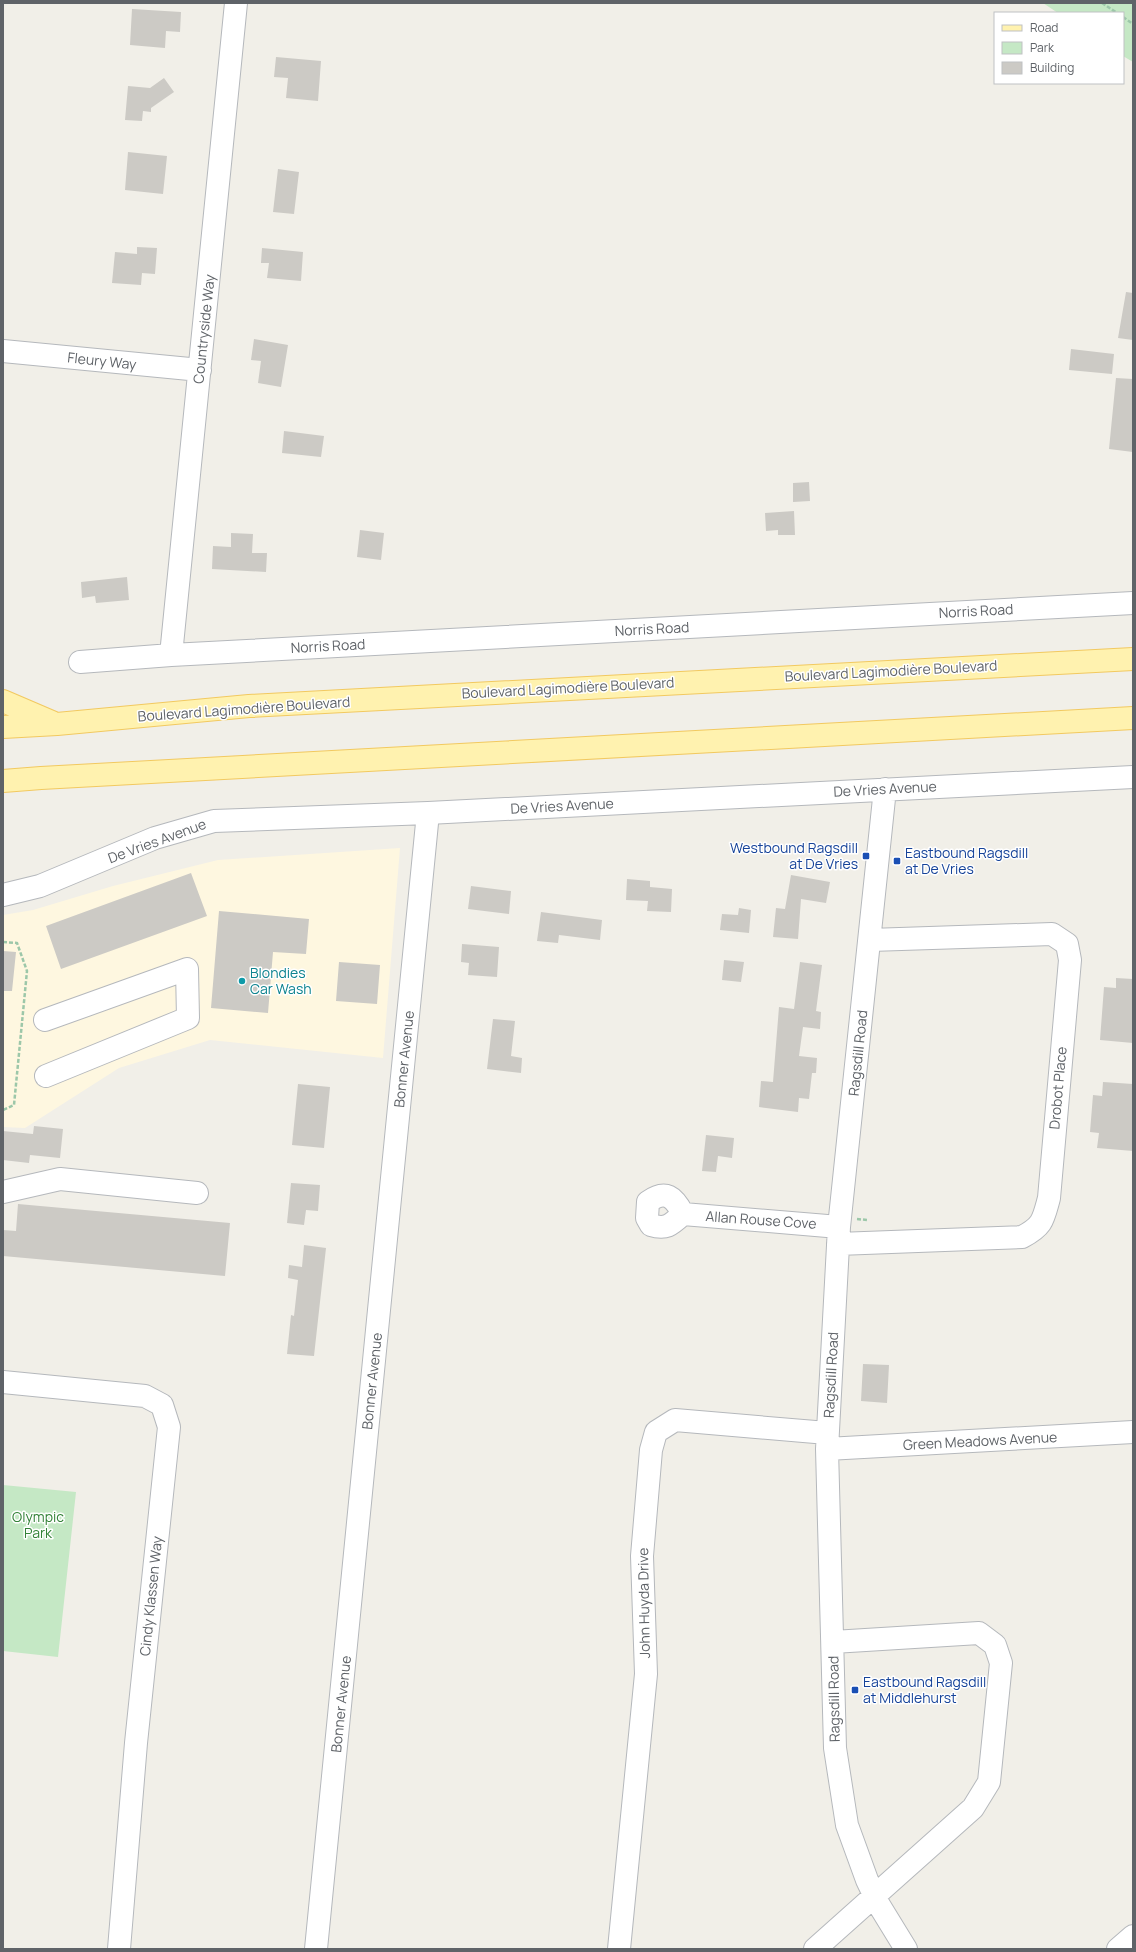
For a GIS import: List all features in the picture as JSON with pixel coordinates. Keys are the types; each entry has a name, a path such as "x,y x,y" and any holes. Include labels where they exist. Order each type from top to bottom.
{"main road":[{"name":"Boulevard Lagimodière Boulevard","path":"3,727 57,724 248,706 1133,659"},
{"path":"3,701 57,724"},
{"path":"3,781 1133,718"},
{"path":"3,792 41,778"}],"street":[{"name":"Countryside Way","path":"171,655 236,3"},
{"name":"Fleury Way","path":"3,351 200,370"},
{"name":"Norris Road","path":"80,662 171,655 1133,603"},
{"name":"De Vries Avenue","path":"3,895 40,886 155,838 214,821 428,813 1133,777"},
{"name":"Ragsdill Road","path":"885,789 838,1236 827,1441 835,1748 848,1824 874,1897 906,1949"},
{"name":"Bonner Avenue","path":"316,1949 428,813"},
{"name":"Drobot Place","path":"838,1236 1022,1237 1036,1230 1044,1218 1049,1198 1070,960 1067,944 1052,934 870,940"},
{"path":"45,1020 187,969 188,1018 46,1076"},
{"path":"3,1192 60,1179 197,1193"},
{"name":"Allan Rouse Cove","path":"683,1214 838,1236"},
{"name":"Cindy Klassen Way","path":"3,1382 145,1396 162,1405 169,1427 136,1743 120,1949"},
{"name":"John Huyda Drive","path":"619,1949 646,1674 642,1556 651,1450 656,1432 675,1420 827,1441"},
{"name":"Green Meadows Avenue","path":"827,1441 1133,1432"},
{"path":"816,1949 973,1808 989,1782 1001,1663 995,1644 979,1633 833,1642"},
{"path":"1118,1949 1133,1936"}],"path":[{"path":"1102,3 1116,12"},
{"path":"1124,18 1133,24"},
{"path":"3,942 17,943 27,971 14,1105 3,1110"}],"shaded area":[{"path":"400,848 383,1058 210,1040 119,1068 25,1128 3,1127 3,915 33,910 113,886 218,860"}],"green space":[{"path":"1043,3 1133,3 1133,62 1124,57 1124,12 1056,12"},
{"name":"Olympic Park","path":"3,1485 76,1492 58,1657 3,1651"}],"building":[{"path":"132,9 181,12 180,32 166,31 165,48 130,45"},
{"path":"276,57 321,61 318,101 286,98 288,78 274,77"},
{"path":"164,78 174,92 151,108 151,112 143,111 142,121 125,120 128,86 150,88"},
{"path":"128,152 167,156 163,194 125,190"},
{"path":"278,169 299,172 294,214 273,212"},
{"path":"137,247 157,248 155,274 142,273 141,285 112,283 115,252 137,254"},
{"path":"262,248 303,252 301,281 267,278 269,263 261,263"},
{"path":"1126,292 1133,293 1133,340 1118,338"},
{"path":"254,339 288,345 281,387 258,383 261,361 251,360"},
{"path":"1071,349 1114,354 1112,374 1069,370"},
{"path":"1116,378 1133,379 1133,452 1109,449"},
{"path":"284,431 324,436 321,457 282,453"},
{"path":"809,482 810,501 793,502 793,483"},
{"path":"794,511 795,535 778,535 778,530 766,531 765,513"},
{"path":"360,530 384,533 381,560 357,557"},
{"path":"231,533 253,534 252,553 267,553 266,572 212,569 213,546 231,547"},
{"path":"127,577 129,600 96,603 95,596 82,598 81,582"},
{"path":"191,873 207,916 61,969 46,926"},
{"path":"791,875 830,882 826,903 801,899 798,939 773,937 776,908 785,909"},
{"path":"627,879 650,881 650,887 672,889 671,912 647,911 648,901 626,900"},
{"path":"471,886 511,891 509,914 468,909"},
{"path":"739,908 751,910 749,933 720,930 722,914 738,915"},
{"name":"Blondies Car Wash","path":"219,911 309,919 306,954 273,952 268,1013 211,1008"},
{"path":"541,912 602,920 600,940 559,935 558,943 537,941"},
{"path":"462,944 499,947 497,977 468,975 469,963 461,962"},
{"path":"3,951 16,952 12,991 3,991"},
{"path":"724,960 744,962 741,982 722,980"},
{"path":"339,962 380,965 377,1004 336,1001"},
{"path":"800,962 822,965 816,1011 821,1012 820,1029 803,1027 799,1056 817,1058 816,1073 812,1073 809,1099 799,1098 798,1112 759,1107 761,1081 773,1082 779,1007 794,1009"},
{"path":"1116,978 1133,979 1133,1043 1100,1040 1104,987 1116,988"},
{"path":"493,1019 515,1021 511,1056 522,1058 521,1073 487,1069"},
{"path":"1103,1082 1133,1084 1133,1151 1097,1148 1099,1133 1090,1132 1093,1095 1102,1096"},
{"path":"298,1084 330,1087 324,1148 292,1145"},
{"path":"34,1126 63,1129 60,1158 30,1155 29,1163 3,1160 3,1131 33,1134"},
{"path":"706,1135 734,1138 732,1158 718,1156 716,1172 702,1171"},
{"path":"291,1183 320,1185 318,1211 306,1210 304,1225 287,1223"},
{"path":"18,1204 230,1223 225,1276 3,1256 3,1230 16,1231"},
{"path":"304,1245 326,1248 314,1356 287,1354 291,1315 294,1316 298,1280 288,1278 289,1265 302,1267"},
{"path":"863,1364 889,1365 887,1403 861,1401"}],"place":[{"name":"Westbound Ragsdill at De Vries","path":"866,856"},
{"name":"Eastbound Ragsdill at De Vries","path":"897,861"},
{"name":"Blondies Car Wash","path":"242,981"},
{"name":"Eastbound Ragsdill at Middlehurst","path":"855,1690"}]}
